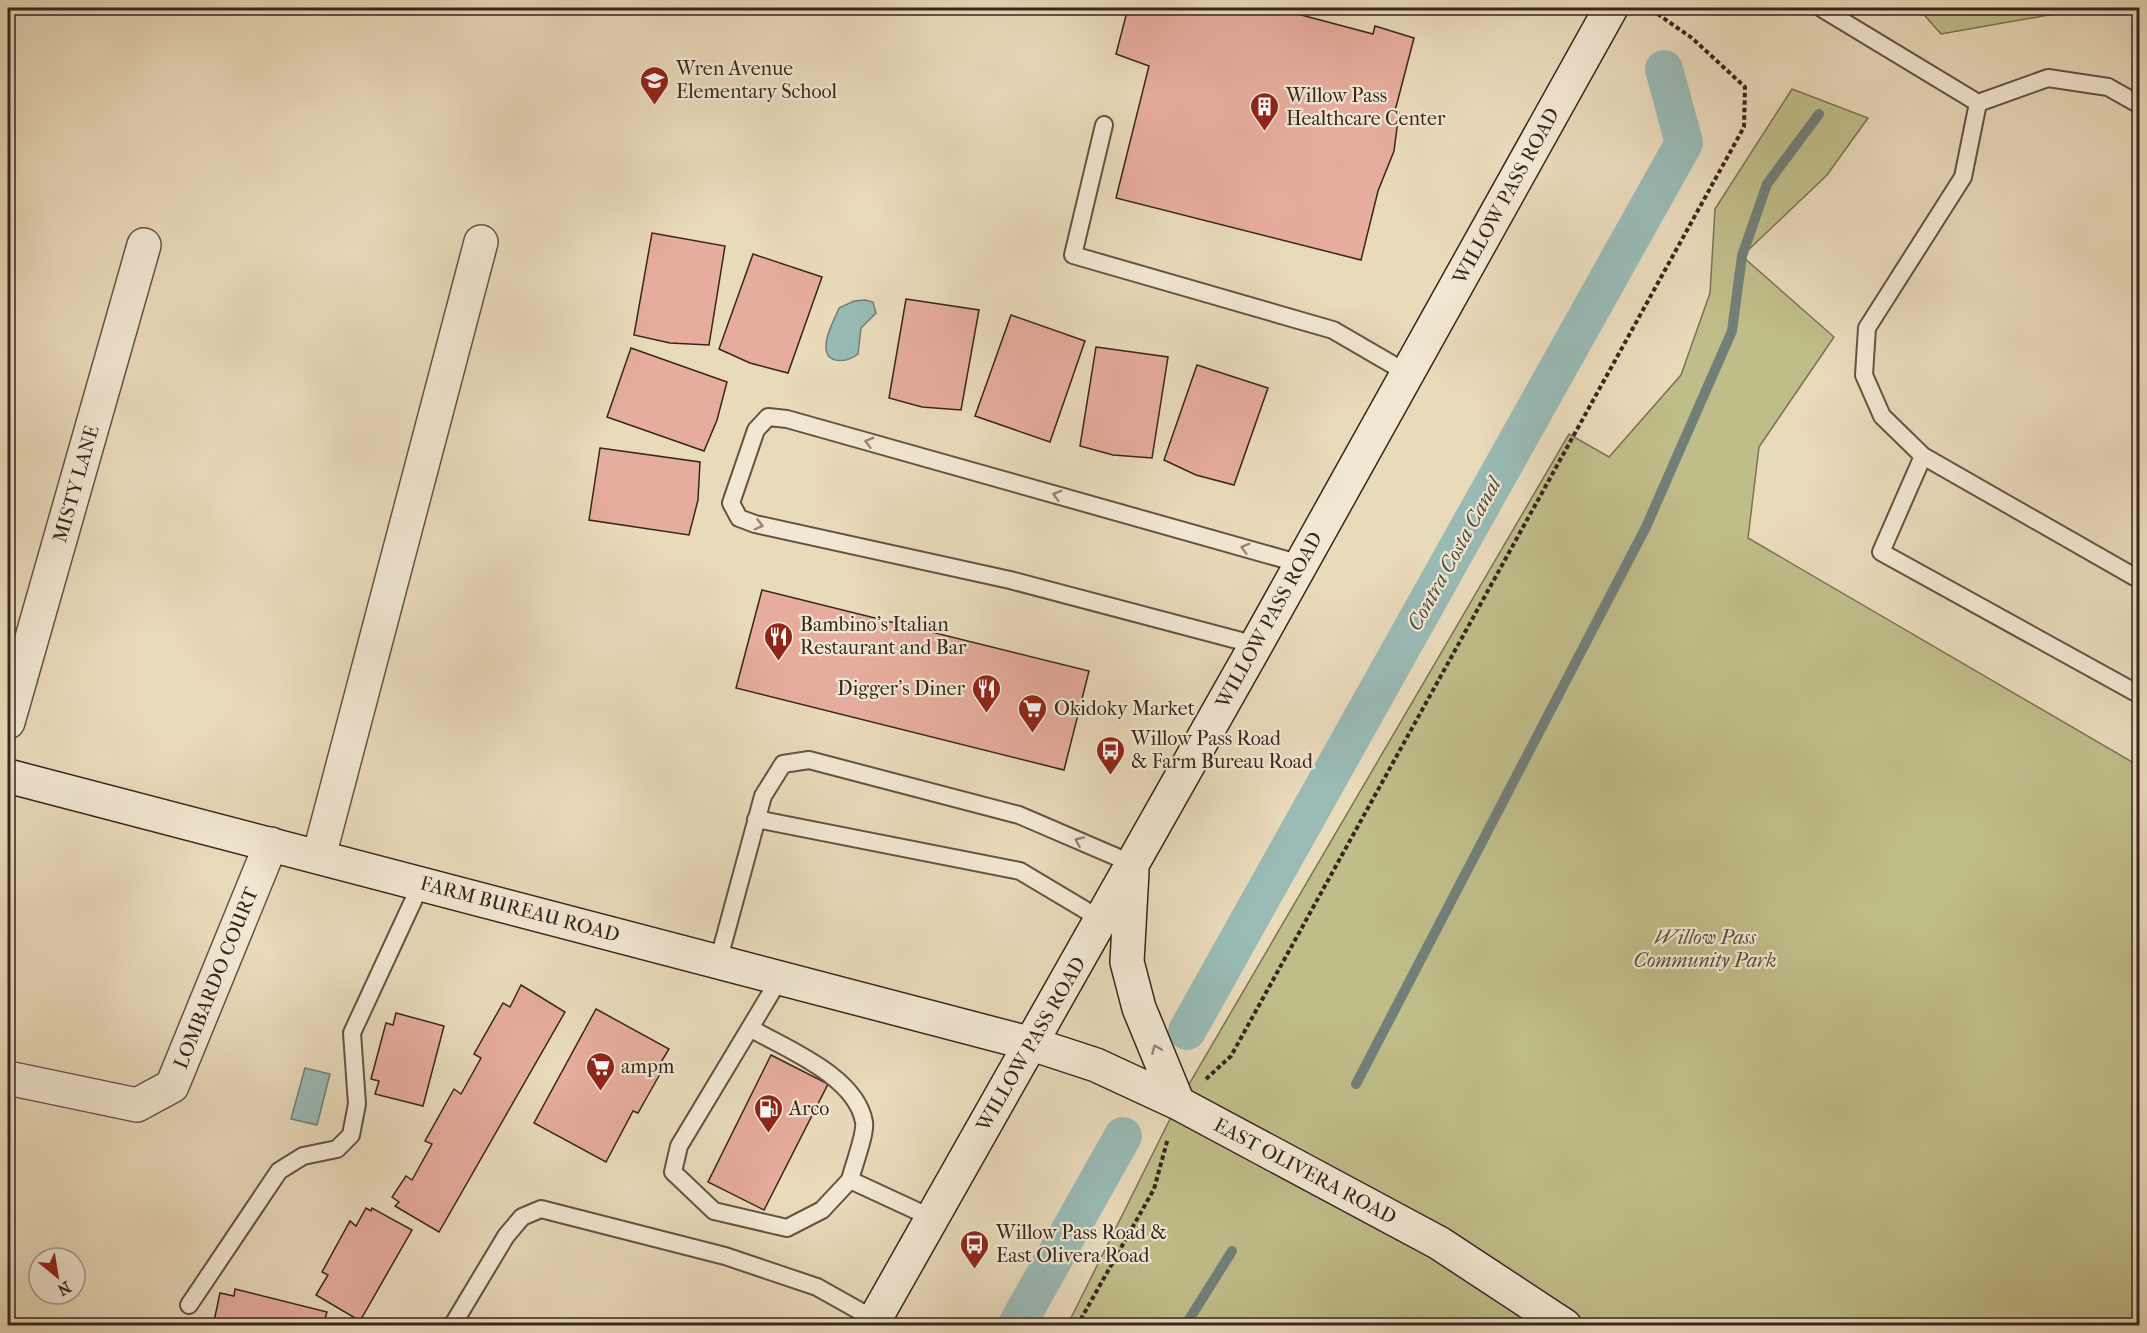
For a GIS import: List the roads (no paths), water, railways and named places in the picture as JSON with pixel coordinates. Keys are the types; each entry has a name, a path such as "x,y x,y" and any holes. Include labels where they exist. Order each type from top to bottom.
{"street":[{"name":"WILLOW PASS ROAD","path":"872,1322 1102,920 1611,8"},
{"path":"319,856 481,242"},
{"name":"MISTY LANE","path":"8,722 144,245"},
{"name":"FARM BUREAU ROAD","path":"8,776 1032,1044"},
{"name":"LOMBARDO COURT","path":"8,1078 137,1105 172,1086 271,844"},
{"path":"1133,864 1127,962 1139,1008 1178,1103"},
{"name":"EAST OLIVERA ROAD","path":"1032,1044 1096,1065 1178,1103 1438,1244 1565,1326"}],"lane":[{"path":"1821,8 1978,103"},
{"path":"1978,103 2048,78 2108,87 2139,105"},
{"path":"1978,103 1963,177 1867,328 1864,375 1882,416 1923,456 2139,580"},
{"path":"1104,125 1072,255 1333,330 1407,373"},
{"path":"1256,645 1010,580 755,524 739,518 731,503 756,430 768,417 788,419 1301,564"},
{"path":"1923,456 1881,552 2139,695"},
{"path":"718,962 763,796 783,765 809,760 1019,815 1133,864"},
{"path":"756,819 1020,871 1102,920"},
{"path":"189,1305 279,1171 303,1156 338,1149 351,1135 357,1104 352,1033 421,884"},
{"path":"750,1028 838,1079 854,1097 864,1123 850,1180 822,1210 787,1228 714,1210 674,1172 679,1146 780,978"},
{"path":"850,1180 932,1218"},
{"path":"452,1326 506,1236 522,1217 541,1209 735,1259 817,1287 872,1322"}],"water":[{"path":"854,301 873,302 876,313 861,328 858,354 843,360 833,359 827,351 826,340 839,308"},
{"path":"305,1068 330,1074 317,1125 291,1119"}],"waterway":[{"name":"Contra Costa Canal","path":"1187,1031 1684,143 1664,69"},
{"path":"1356,1084 1646,527 1732,331 1742,256 1767,184 1819,114"},
{"name":"Contra Costa Canal","path":"1016,1326 1123,1136"},
{"path":"1185,1326 1232,1251"}],"place":[{"name":"Wren Avenue Elementary School","path":"655,106"},
{"name":"Willow Pass Healthcare Center","path":"1265,132"},
{"name":"Bambino's Italian Restaurant and Bar","path":"779,662"},
{"name":"Digger's Diner","path":"986,714"},
{"name":"Okidoky Market","path":"1033,734"},
{"name":"Willow Pass Road & Farm Bureau Road","path":"1110,776"},
{"name":"ampm","path":"600,1092"},
{"name":"Arco","path":"768,1134"},
{"name":"Willow Pass Road & East Olivera Road","path":"975,1270"}],"park label":[{"name":"Willow Pass Community Park","path":"1705,948"}]}
